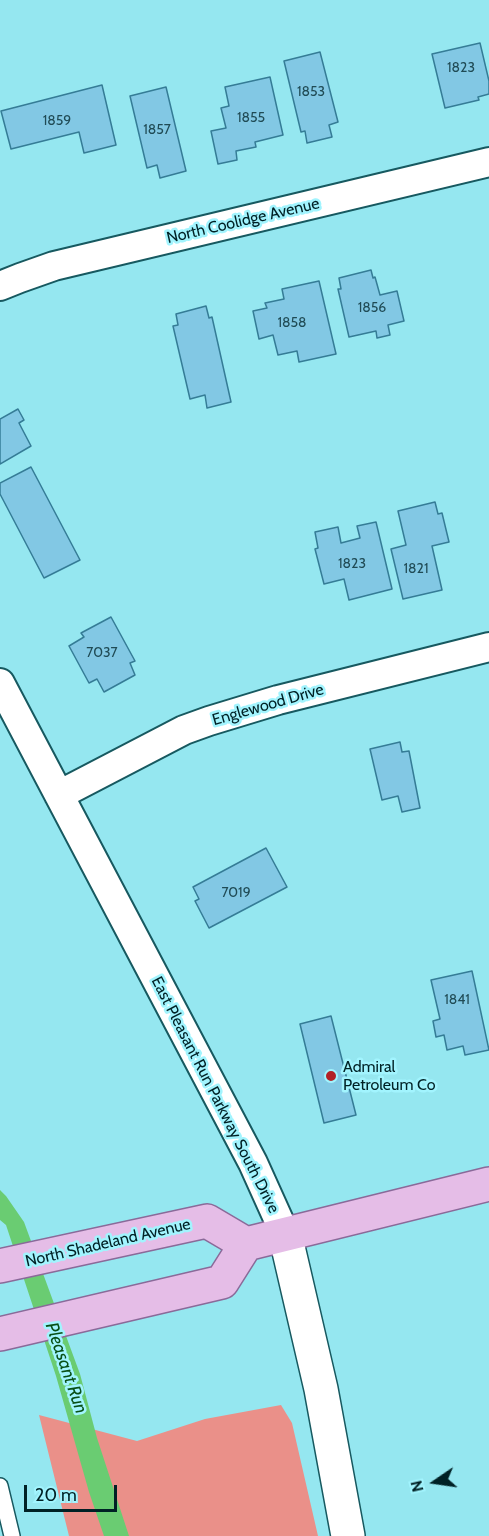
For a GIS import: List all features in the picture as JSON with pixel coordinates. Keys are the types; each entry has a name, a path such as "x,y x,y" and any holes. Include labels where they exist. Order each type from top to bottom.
{"main road":[{"path":"0,1334 222,1282 246,1244 489,1184"},
{"name":"North Shadeland Avenue","path":"0,1266 207,1221 246,1244"}],"street":[{"name":"North Coolidge Avenue","path":"0,286 54,266 489,162"},
{"name":"Englewood Drive","path":"59,795 184,730 209,721 278,700 489,647"},
{"name":"East Pleasant Run Parkway South Drive","path":"0,683 254,1163 285,1234 321,1389 348,1536"}],"lane":[{"path":"0,1485 12,1536"}],"shaded area":[{"path":"281,1405 292,1423 318,1536 69,1536 39,1415 137,1441 205,1419"}],"water":[{"name":"Pleasant Run","path":"0,1190 24,1222 80,1374 97,1438 129,1536 104,1536 56,1376 6,1225 0,1220"}],"building":[{"path":"480,43 489,81 489,94 478,97 479,100 445,108 432,54"},
{"path":"320,52 338,122 329,125 332,137 307,143 305,131 301,132 284,61"},
{"path":"270,77 283,135 255,142 256,147 236,151 237,160 218,164 211,131 226,128 221,108 229,106 225,87"},
{"path":"102,85 116,145 84,153 79,132 11,149 1,111"},
{"path":"166,87 186,171 160,178 157,165 147,168 130,96"},
{"path":"371,270 380,295 397,291 404,321 388,325 390,335 377,338 376,331 349,337 338,289 341,289 339,278"},
{"path":"319,281 336,354 299,362 297,351 278,355 273,335 259,339 253,311 267,308 265,303 284,299 282,289"},
{"path":"206,306 209,318 212,317 231,402 207,408 205,395 190,399 173,326 178,325 176,314"},
{"path":"18,409 24,420 19,423 31,446 0,464 0,419"},
{"path":"31,467 80,560 44,578 0,494 0,483"},
{"path":"435,502 438,514 442,513 449,542 432,546 442,590 403,599 391,549 406,545 398,511"},
{"path":"376,522 392,589 349,600 344,579 324,584 315,549 318,548 315,532 338,527 341,543 360,538 357,526"},
{"path":"111,617 135,661 130,663 135,675 104,692 97,679 89,683 69,646 84,637 81,633"},
{"path":"400,742 402,752 409,751 420,808 402,812 398,796 382,800 370,749"},
{"path":"266,848 287,887 209,928 195,901 199,899 193,887"},
{"path":"472,971 489,1050 465,1055 463,1046 447,1050 444,1035 436,1037 433,1021 440,1019 431,980"},
{"path":"331,1016 356,1115 324,1123 300,1024"}],"place":[{"name":"Admiral Petroleum Co","path":"331,1076"}]}
